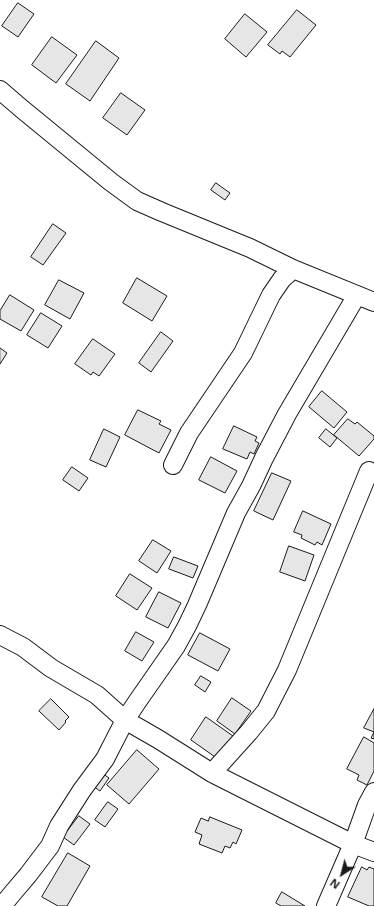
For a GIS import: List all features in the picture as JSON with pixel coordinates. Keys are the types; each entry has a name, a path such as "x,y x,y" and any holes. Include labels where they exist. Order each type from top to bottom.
{"street":[{"path":"0,90 111,182 137,201 250,248 293,269 374,302"},
{"path":"173,465 189,433 243,353 271,295 282,279 293,269"},
{"path":"2,906 50,846 59,826 82,790 105,759 136,702 176,646 188,626 236,513 264,458 287,414 357,295"},
{"path":"212,773 266,711 287,670 369,471"},
{"path":"0,636 23,647 51,668 97,696 125,720 212,773 353,844 374,852"},
{"path":"326,906 353,844 367,805 374,792"}],"building":[{"path":"18,3 34,14 18,37 2,26"},
{"path":"297,10 316,25 290,57 282,51 280,54 268,45"},
{"path":"245,14 267,32 246,57 225,39"},
{"path":"52,37 77,55 56,83 32,65"},
{"path":"96,41 119,58 90,101 66,84"},
{"path":"121,93 145,110 127,135 103,118"},
{"path":"216,183 230,193 225,200 211,190"},
{"path":"53,224 66,233 43,265 31,257"},
{"path":"137,278 167,296 152,321 123,303"},
{"path":"59,280 84,293 70,319 45,305"},
{"path":"10,295 34,310 21,331 0,319 0,311"},
{"path":"41,313 62,326 48,348 27,335"},
{"path":"161,332 173,341 151,372 139,363"},
{"path":"93,339 115,354 99,376 93,372 91,375 75,364"},
{"path":"0,348 7,353 0,364"},
{"path":"322,391 347,412 334,428 309,407"},
{"path":"138,410 161,421 159,424 171,430 159,453 125,435"},
{"path":"348,419 355,424 357,422 374,436 374,439 359,456 334,435"},
{"path":"234,426 257,437 255,441 259,443 254,454 250,452 247,459 223,449"},
{"path":"104,429 120,437 106,467 90,460"},
{"path":"326,429 337,438 330,447 319,438"},
{"path":"211,457 237,471 225,493 199,480"},
{"path":"72,467 88,478 79,491 63,480"},
{"path":"272,473 291,481 273,520 254,511"},
{"path":"303,511 331,524 322,545 317,542 315,545 301,538 302,535 294,532"},
{"path":"153,540 171,551 157,573 139,561"},
{"path":"289,546 314,555 305,581 280,572"},
{"path":"174,557 198,566 193,578 169,569"},
{"path":"130,574 152,588 137,610 116,596"},
{"path":"159,592 181,603 168,628 146,617"},
{"path":"136,632 154,642 142,661 125,651"},
{"path":"200,633 230,649 218,671 188,655"},
{"path":"201,676 211,682 205,692 195,685"},
{"path":"232,698 251,711 235,734 217,721"},
{"path":"51,699 69,717 59,730 39,711"},
{"path":"374,709 374,732 364,728"},
{"path":"206,717 233,736 218,759 191,740"},
{"path":"374,732 374,739 371,738"},
{"path":"364,737 374,743 374,771 367,785 357,780 359,775 347,769"},
{"path":"137,750 159,769 129,804 107,785"},
{"path":"99,771 109,778 100,791 90,784"},
{"path":"108,802 118,809 105,827 95,820"},
{"path":"79,816 90,824 74,845 63,837"},
{"path":"210,817 242,830 236,844 233,842 230,848 225,846 222,853 199,844 202,835 195,832 201,818 208,821"},
{"path":"68,853 90,866 67,906 58,906 42,897"},
{"path":"362,867 367,870 369,867 374,869 374,906 369,906 348,897"},
{"path":"282,892 305,906 281,906 276,903"}]}
